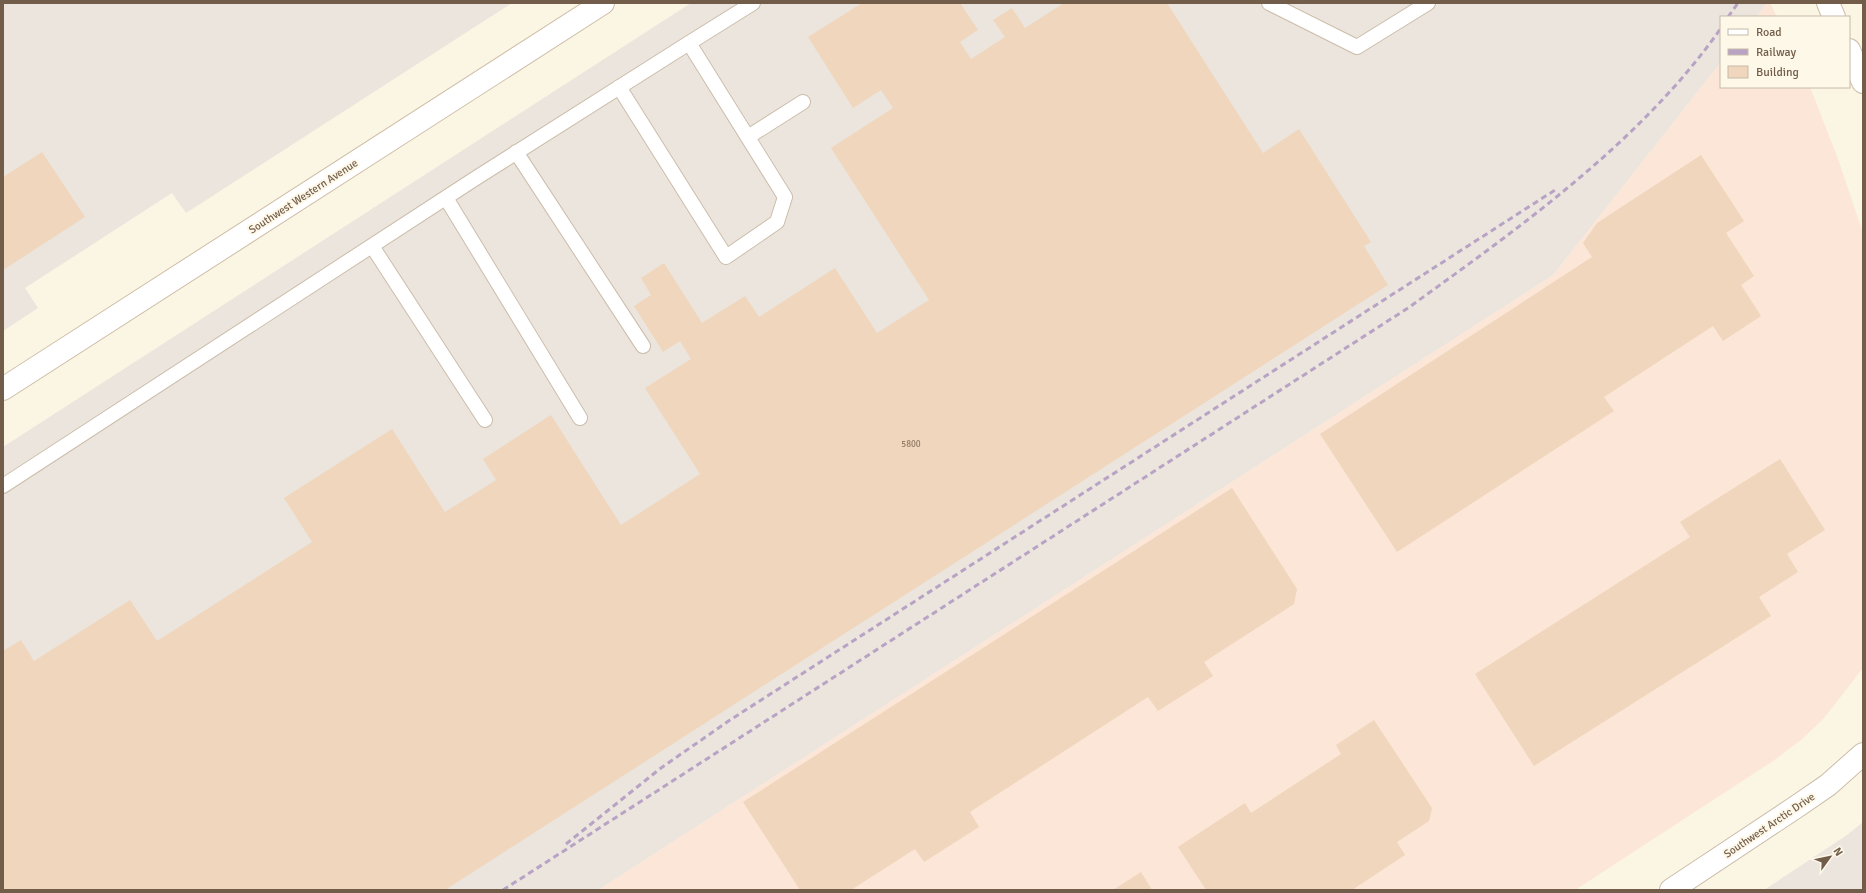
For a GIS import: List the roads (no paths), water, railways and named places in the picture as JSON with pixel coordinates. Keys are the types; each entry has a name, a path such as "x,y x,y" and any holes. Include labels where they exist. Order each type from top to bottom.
{"main road":[{"name":"Southwest Western Avenue","path":"3,389 603,3"},
{"path":"1828,3 1834,16"},
{"path":"1850,52 1863,82"},
{"name":"Southwest Arctic Drive","path":"1671,890 1828,785 1863,754"}],"lane":[{"path":"3,486 516,152 753,3"},
{"path":"1269,3 1356,47 1428,3"},
{"path":"619,87 726,257 776,222 785,197 689,43"},
{"path":"748,137 803,102"},
{"path":"516,152 643,346"},
{"path":"446,198 580,418"},
{"path":"372,246 484,420"}],"railway":[{"path":"1729,16 1738,3"},
{"path":"503,890 1408,308 1535,214 1617,145 1654,108 1689,69 1720,29"},
{"path":"566,844 661,768 730,720 1555,190"}]}
